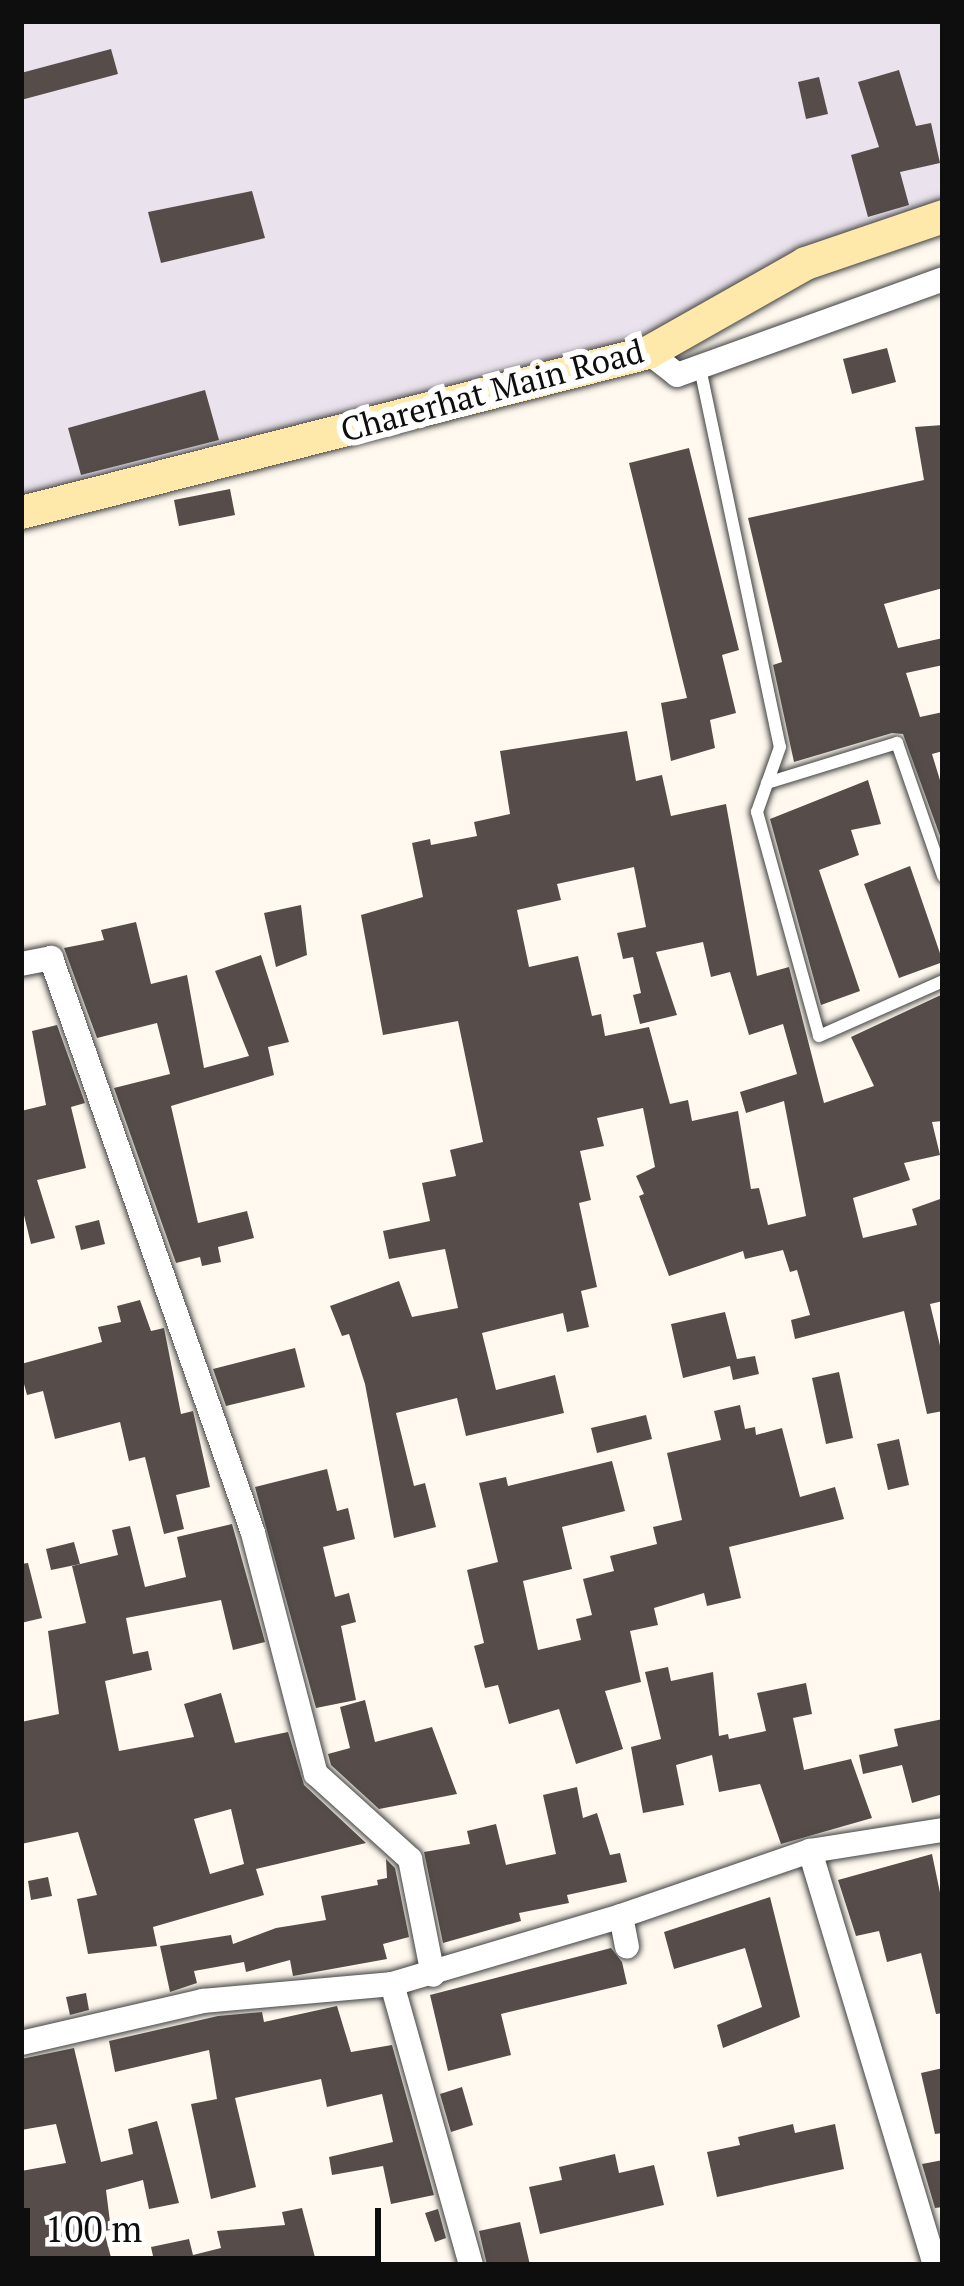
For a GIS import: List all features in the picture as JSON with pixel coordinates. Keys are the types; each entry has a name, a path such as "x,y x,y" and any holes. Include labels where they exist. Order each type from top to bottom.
{"street":[{"name":"Charerhat Main Road","path":"21,512 647,352 805,263 943,216"},
{"path":"647,352 677,375 943,279"},
{"path":"21,964 51,958 253,1533 316,1774 410,1858 434,1975"},
{"path":"21,2043 203,2001 392,1984 434,1975 810,1851 943,1830"},
{"path":"810,1851 935,2265"},
{"path":"621,1916 627,1946"},
{"path":"392,1984 471,2265"}],"lane":[{"path":"699,367 780,747 757,812 819,1036 943,981"},
{"path":"767,783 897,743 943,876"}],"shaded area":[{"path":"21,21 943,21 943,216 648,352 21,512"}],"building":[{"path":"111,49 118,74 21,100 21,73"},
{"path":"899,70 916,126 931,123 940,163 900,172 909,205 868,217 851,155 879,147 858,82"},
{"path":"819,77 828,114 806,119 798,82"},
{"path":"252,191 265,238 161,263 148,212"},
{"path":"887,348 896,382 852,394 843,359"},
{"path":"205,390 219,440 81,475 68,428"},
{"path":"943,425 943,588 884,604 898,648 943,638 943,665 906,673 920,717 943,712 943,751 932,754 943,790 943,844 903,734 892,733 794,762 773,665 782,662 748,518 924,480 915,427"},
{"path":"689,448 739,650 722,655 736,713 710,720 715,748 671,761 661,703 687,698 629,463"},
{"path":"230,489 235,515 179,526 174,500"},
{"path":"627,731 636,781 662,775 671,816 726,804 757,976 789,967 824,1103 874,1086 851,1037 943,994 943,1121 932,1122 940,1155 904,1163 910,1180 853,1198 863,1238 917,1225 912,1209 943,1198 943,1301 930,1304 943,1358 943,1411 927,1414 904,1311 795,1339 791,1320 810,1315 797,1270 790,1272 783,1250 745,1259 743,1251 669,1276 639,1196 644,1194 636,1176 655,1167 643,1108 597,1118 604,1146 580,1151 591,1200 579,1203 597,1287 581,1291 589,1327 567,1332 563,1313 482,1333 496,1390 555,1375 564,1413 466,1436 457,1398 396,1413 414,1486 425,1483 436,1527 394,1538 365,1384 349,1334 342,1336 330,1306 399,1281 412,1317 458,1308 445,1249 389,1259 383,1231 430,1221 422,1183 456,1176 450,1150 483,1142 458,1021 383,1035 361,915 423,897 412,843 430,839 431,845 477,836 474,822 510,814 500,751","holes":["634,867 646,927 617,933 623,959 633,957 641,993 633,995 640,1024 677,1015 656,952 703,942 711,977 730,972 749,1035 783,1024 797,1074 740,1092 746,1113 784,1101 806,1216 768,1225 759,1188 751,1189 738,1111 692,1121 688,1100 670,1104 649,1027 605,1036 601,1014 592,1016 578,956 529,967 517,910 561,900 557,884"]},
{"path":"868,780 881,824 851,830 859,855 819,870 860,991 821,1005 770,819"},
{"path":"910,866 943,962 899,978 864,884"},
{"path":"301,905 307,955 276,967 264,913"},
{"path":"136,922 151,984 187,975 204,1068 249,1056 215,971 261,955 289,1042 268,1047 274,1075 171,1106 198,1223 247,1211 254,1238 218,1247 221,1262 202,1266 200,1257 176,1263 114,1088 170,1074 157,1023 97,1038 64,948 104,940 101,930"},
{"path":"57,1025 85,1103 71,1107 86,1168 37,1180 55,1238 31,1244 21,1203 21,1111 46,1105 32,1031"},
{"path":"99,1220 105,1244 81,1250 75,1226"},
{"path":"140,1300 151,1331 164,1328 181,1414 193,1411 210,1487 176,1495 184,1529 164,1534 145,1457 129,1461 120,1422 55,1439 43,1391 27,1395 21,1373 21,1364 102,1342 98,1327 121,1322 117,1306"},
{"path":"725,1312 737,1359 755,1356 759,1374 733,1380 730,1366 683,1378 671,1324"},
{"path":"295,1348 305,1387 226,1406 213,1369"},
{"path":"839,1372 853,1438 826,1444 812,1378"},
{"path":"740,1405 745,1429 755,1427 756,1435 782,1428 800,1497 835,1487 844,1519 729,1547 741,1598 707,1606 704,1593 654,1608 658,1625 630,1631 641,1682 605,1691 623,1749 576,1764 559,1709 509,1724 498,1685 485,1688 474,1646 484,1643 467,1570 498,1562 479,1483 506,1477 508,1486 612,1461 625,1511 562,1527 572,1569 523,1581 538,1650 581,1640 576,1619 592,1615 583,1579 614,1571 610,1556 657,1544 653,1527 682,1520 667,1453 721,1440 714,1411"},
{"path":"646,1415 652,1439 597,1453 591,1428"},
{"path":"899,1439 909,1485 888,1490 877,1444"},
{"path":"327,1469 337,1511 348,1508 355,1539 323,1547 335,1597 349,1593 356,1622 341,1626 356,1700 316,1708 255,1487"},
{"path":"232,1524 265,1642 233,1650 221,1600 126,1618 133,1654 148,1651 152,1670 105,1681 119,1751 194,1737 184,1704 221,1693 235,1743 288,1732 304,1785 366,1843 256,1869 264,1895 153,1927 157,1946 88,1954 77,1899 97,1895 78,1832 21,1844 21,1722 59,1714 48,1631 86,1623 72,1566 118,1555 112,1530 130,1526 145,1587 186,1577 177,1537","holes":["231,1809 244,1864 210,1874 194,1819"]},
{"path":"74,1542 80,1564 51,1570 46,1549"},
{"path":"28,1563 42,1618 21,1623 21,1564"},
{"path":"668,1667 671,1681 713,1672 719,1736 728,1734 729,1739 766,1731 757,1693 806,1683 812,1714 793,1718 804,1770 851,1759 872,1818 781,1844 760,1784 719,1792 712,1755 676,1765 684,1805 643,1813 631,1747 661,1739 645,1672"},
{"path":"365,1700 375,1742 432,1727 457,1794 379,1809 331,1765 328,1754 350,1748 340,1707"},
{"path":"943,1719 943,1794 912,1803 902,1765 863,1774 859,1755 898,1746 894,1729"},
{"path":"577,1787 583,1818 597,1813 610,1855 620,1853 627,1882 567,1895 569,1903 519,1913 521,1921 443,1943 424,1852 470,1844 467,1831 496,1824 506,1865 556,1854 543,1795"},
{"path":"932,1854 943,1907 943,2013 936,2014 921,1953 887,1962 879,1931 856,1936 838,1880"},
{"path":"386,1859 395,1868 409,1937 383,1944 387,1959 293,1976 290,1960 246,1972 244,1962 194,1971 197,1983 170,1992 160,1946 231,1935 233,1944 276,1928 326,1920 321,1896 378,1885 377,1880 387,1878"},
{"path":"48,1877 52,1896 31,1900 28,1881"},
{"path":"770,1897 800,2017 723,2048 717,2025 762,2007 745,1948 674,1969 664,1932"},
{"path":"611,1948 622,1962 627,1984 501,2014 511,2055 448,2071 430,1995"},
{"path":"86,1993 89,2010 70,2015 66,1997"},
{"path":"337,2006 351,2052 392,2045 434,2195 391,2204 383,2166 332,2175 329,2157 393,2142 382,2094 327,2107 321,2079 235,2098 256,2187 211,2199 191,2104 217,2099 209,2050 115,2072 109,2041 218,2016 262,2012 264,2022"},
{"path":"74,2048 101,2162 133,2154 128,2129 157,2121 179,2203 149,2209 143,2180 106,2190 111,2230 104,2231 113,2265 21,2265 21,2171 66,2163 56,2124 21,2130 21,2059"},
{"path":"943,2068 943,2133 935,2134 921,2073"},
{"path":"462,2087 473,2125 451,2132 440,2094"},
{"path":"793,2124 795,2133 835,2124 844,2169 717,2197 707,2152 740,2145 738,2137"},
{"path":"615,2154 619,2173 654,2165 664,2205 540,2234 529,2187 562,2180 559,2167"},
{"path":"943,2160 943,2207 935,2208 922,2164"},
{"path":"302,2208 317,2265 155,2265 151,2247 189,2239 193,2255 221,2248 217,2231 285,2225 282,2212"},
{"path":"438,2209 446,2238 435,2242 425,2213"},
{"path":"520,2222 530,2265 487,2265 479,2231"}]}
